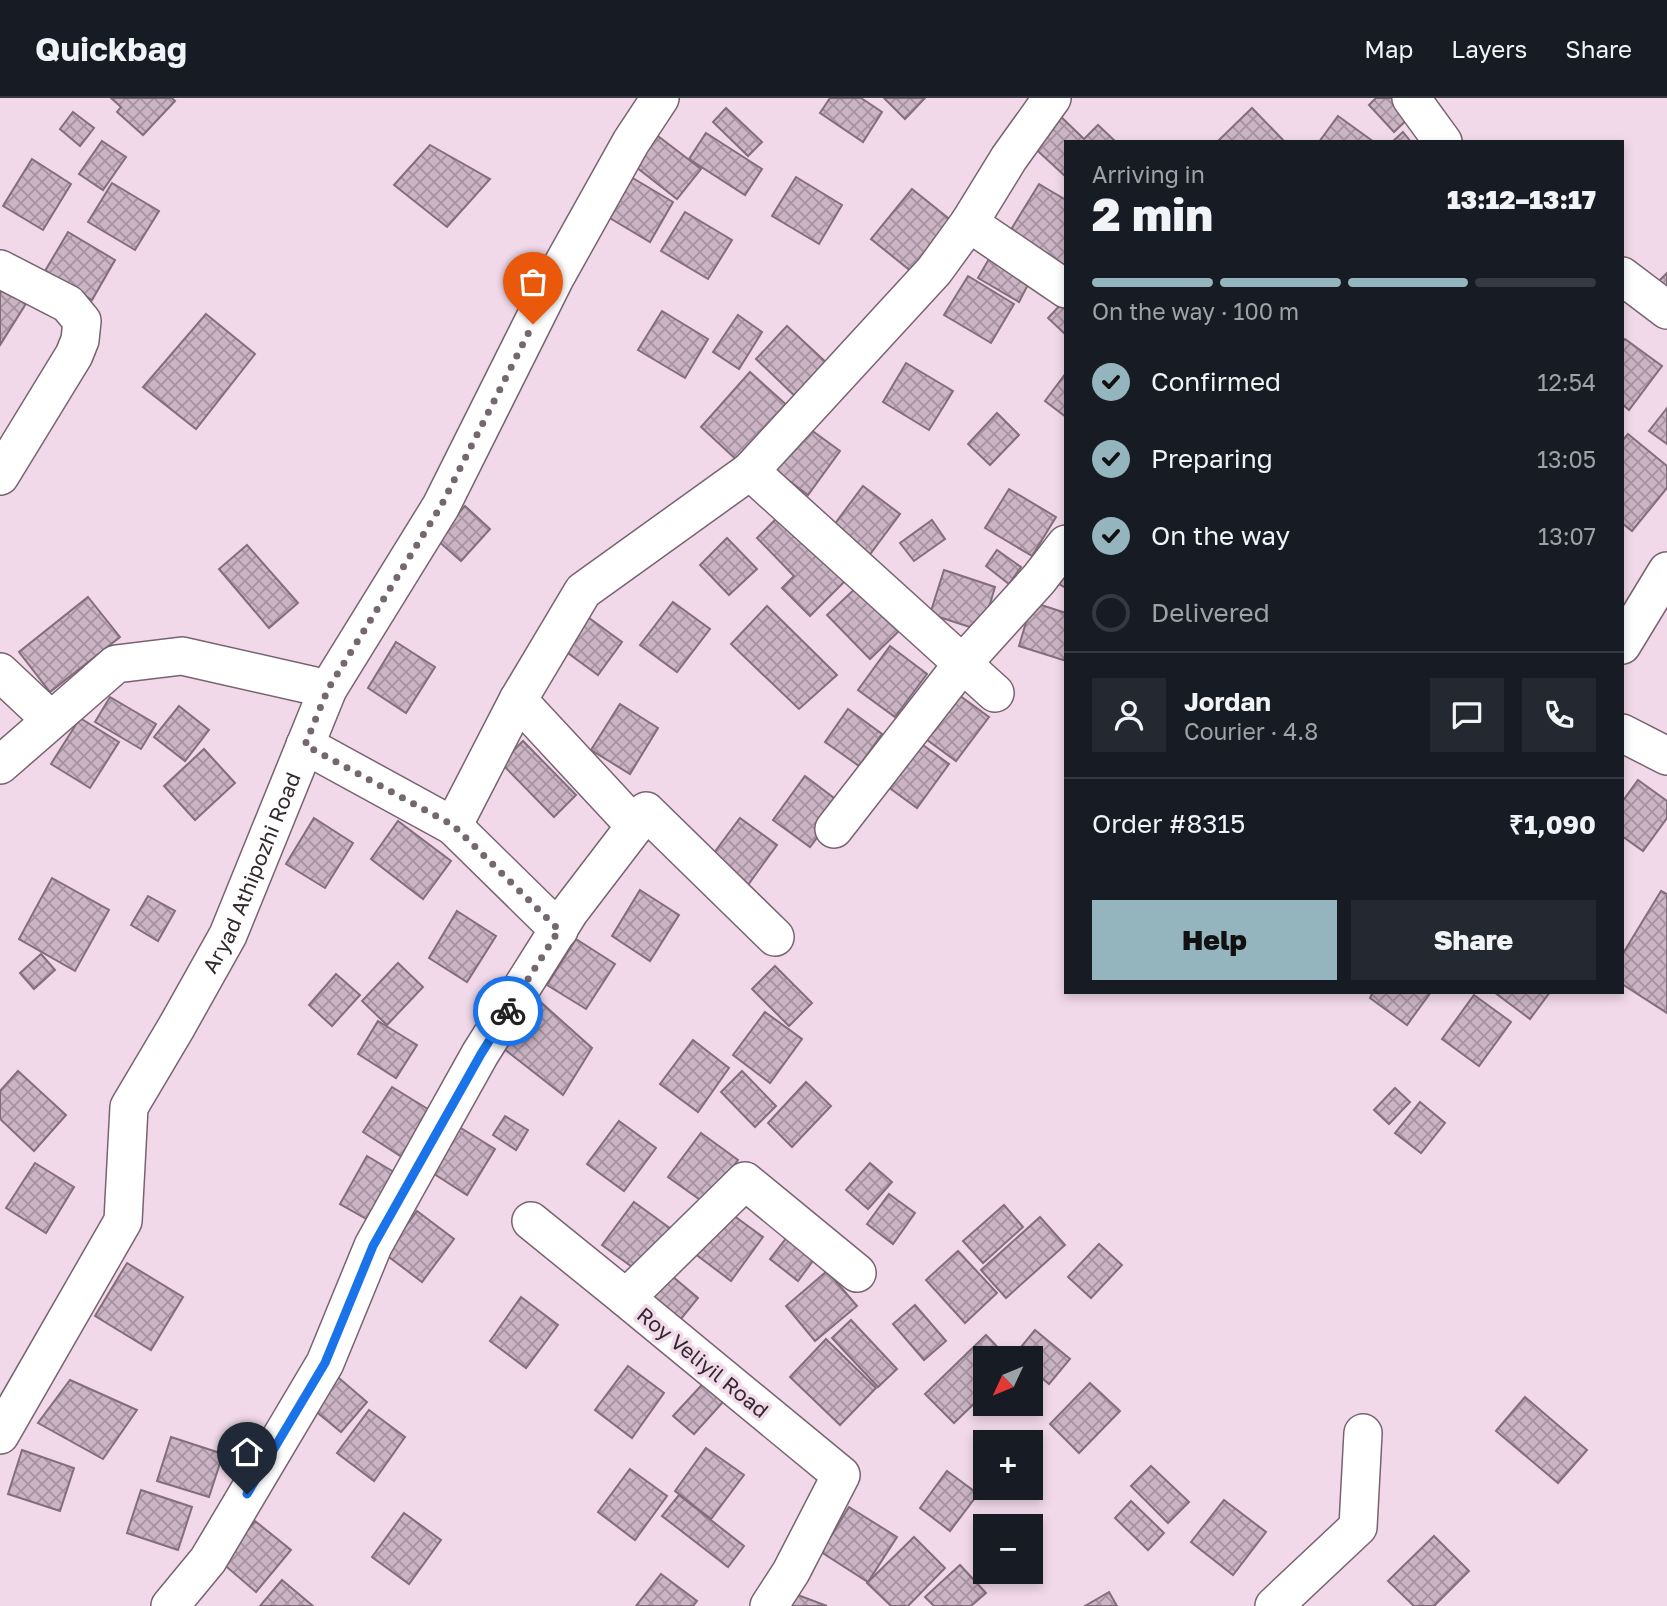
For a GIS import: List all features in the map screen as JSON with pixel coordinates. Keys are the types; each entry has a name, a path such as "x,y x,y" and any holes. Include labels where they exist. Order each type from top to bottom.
{"street":[{"name":"Aryad Athipozhi Road","path":"0,1436 122,1221 129,1107 228,934 328,689 441,506 555,278 631,142 660,98"},
{"path":"453,825 518,701 583,592 750,471 934,271 1052,98"},
{"path":"1411,98 1442,140"},
{"path":"969,223 1064,288"},
{"path":"0,269 68,304 82,321 80,340 74,355 0,476"},
{"path":"1624,278 1667,310"},
{"path":"750,471 995,693"},
{"path":"834,829 963,663 1039,579 1064,547"},
{"path":"1624,642 1667,571"},
{"path":"1,763 116,664 182,656 328,689"},
{"path":"0,673 51,720"},
{"path":"518,701 635,826"},
{"path":"1624,734 1667,756"},
{"path":"305,745 453,825 559,930"},
{"path":"170,1606 208,1560 325,1363 373,1246 481,1054 570,911 646,811 775,937"},
{"name":"Roy Veliyil Road","path":"769,1606 791,1572 841,1475 626,1298 745,1181 857,1273"},
{"path":"531,1221 626,1298"},
{"path":"1274,1606 1358,1527 1363,1433"}],"building":[{"path":"111,98 172,98 175,101 143,135 117,112 121,107"},
{"path":"830,98 861,98 882,112 863,142 820,113"},
{"path":"884,98 925,98 905,119"},
{"path":"1376,98 1394,98 1411,116 1394,132 1369,105"},
{"path":"726,108 762,142 748,156 713,122"},
{"path":"1252,108 1283,140 1219,140"},
{"path":"1055,111 1084,139 1098,125 1114,140 1064,140 1064,175 1027,141"},
{"path":"73,112 94,128 80,146 60,129"},
{"path":"1338,116 1371,140 1320,140"},
{"path":"1403,132 1409,140 1394,140"},
{"path":"654,133 701,169 677,199 631,163"},
{"path":"706,133 762,169 745,195 689,159"},
{"path":"102,141 126,157 103,190 79,174"},
{"path":"430,145 490,179 447,227 394,185"},
{"path":"32,159 71,184 43,230 3,206"},
{"path":"626,174 673,202 650,242 603,214"},
{"path":"796,177 842,205 819,244 772,216"},
{"path":"112,183 159,211 135,250 88,222"},
{"path":"1039,184 1064,199 1064,278 1004,241"},
{"path":"912,189 953,222 912,272 871,239"},
{"path":"685,212 732,240 708,279 661,251"},
{"path":"68,232 115,260 92,300 45,271"},
{"path":"993,252 1033,275 1019,302 978,278"},
{"path":"1667,273 1667,292 1657,283"},
{"path":"968,276 1014,304 991,343 944,315"},
{"path":"0,285 27,302 0,345"},
{"path":"1064,301 1064,333 1048,318"},
{"path":"662,311 708,339 685,378 638,350"},
{"path":"206,314 255,354 196,429 143,387"},
{"path":"738,315 762,332 739,369 713,352"},
{"path":"787,326 829,365 798,399 756,359"},
{"path":"1624,340 1662,366 1629,410 1624,406"},
{"path":"906,363 953,391 929,430 883,402"},
{"path":"750,372 790,408 740,463 701,427"},
{"path":"1064,376 1064,415 1045,401"},
{"path":"1667,408 1667,444 1649,431"},
{"path":"997,413 1019,435 990,465 968,444"},
{"path":"803,424 840,451 808,495 771,467"},
{"path":"1628,434 1667,466 1667,488 1632,531 1624,525 1624,439"},
{"path":"863,486 900,514 868,557 831,529"},
{"path":"1009,489 1056,517 1032,556 985,528"},
{"path":"465,506 490,529 461,561 436,539"},
{"path":"782,513 848,578 810,616 782,588 794,576 757,538"},
{"path":"932,520 945,539 914,561 900,543"},
{"path":"727,538 757,569 729,595 700,565"},
{"path":"247,545 298,603 269,628 219,569"},
{"path":"997,550 1021,567 1009,584 986,566"},
{"path":"944,570 995,587 982,631 930,614"},
{"path":"1064,572 1064,587 1057,583"},
{"path":"858,586 900,630 870,659 827,615"},
{"path":"88,597 120,637 50,692 19,652"},
{"path":"673,602 710,629 677,672 640,645"},
{"path":"1032,602 1064,612 1064,660 1019,646"},
{"path":"767,606 837,675 799,709 731,644"},
{"path":"585,615 622,642 598,675 561,648"},
{"path":"396,642 435,667 406,713 368,688"},
{"path":"890,646 927,674 895,717 858,690"},
{"path":"952,690 989,717 956,761 919,734"},
{"path":"110,697 156,724 141,749 95,722"},
{"path":"620,704 658,728 630,774 591,750"},
{"path":"179,706 209,730 185,761 154,737"},
{"path":"848,709 882,734 859,766 825,742"},
{"path":"80,718 119,742 90,788 51,764"},
{"path":"912,737 949,764 917,808 880,781"},
{"path":"523,741 576,795 554,817 501,763"},
{"path":"204,749 235,783 195,820 164,786"},
{"path":"805,776 842,804 810,847 773,820"},
{"path":"1638,780 1667,801 1667,818 1643,851 1624,837 1624,799"},
{"path":"314,818 353,843 325,888 286,864"},
{"path":"740,818 777,845 745,889 708,861"},
{"path":"398,821 451,861 423,899 371,859"},
{"path":"52,878 109,910 75,971 19,939"},
{"path":"640,890 679,915 650,961 612,936"},
{"path":"1661,891 1667,894 1667,1013 1624,985 1624,952"},
{"path":"148,896 175,911 158,941 131,925"},
{"path":"457,911 496,936 467,982 429,958"},
{"path":"576,939 615,964 586,1009 547,985"},
{"path":"41,954 55,970 34,989 20,973"},
{"path":"398,963 423,987 387,1025 362,1001"},
{"path":"775,966 812,1003 789,1026 752,989"},
{"path":"336,974 360,995 332,1026 309,1005"},
{"path":"1372,994 1430,994 1407,1025 1370,998"},
{"path":"1497,994 1549,994 1530,1019"},
{"path":"1474,995 1511,1022 1479,1066 1442,1039"},
{"path":"535,997 592,1048 563,1095 503,1048"},
{"path":"765,1012 802,1039 770,1083 733,1055"},
{"path":"378,1021 417,1045 396,1078 358,1054"},
{"path":"693,1040 729,1068 698,1112 660,1084"},
{"path":"18,1071 66,1115 34,1151 0,1119 0,1091"},
{"path":"742,1071 776,1106 755,1127 721,1092"},
{"path":"806,1082 831,1106 792,1147 768,1123"},
{"path":"392,1087 431,1111 402,1157 363,1132"},
{"path":"1395,1088 1410,1102 1389,1124 1374,1110"},
{"path":"1420,1102 1445,1123 1421,1153 1395,1133"},
{"path":"505,1116 528,1130 516,1150 493,1135"},
{"path":"619,1121 656,1148 624,1191 587,1164"},
{"path":"456,1125 495,1149 467,1195 428,1170"},
{"path":"701,1133 738,1160 706,1204 668,1177"},
{"path":"367,1156 404,1178 377,1225 340,1204"},
{"path":"35,1163 74,1187 46,1233 6,1208"},
{"path":"870,1163 892,1182 868,1209 846,1190"},
{"path":"889,1194 915,1213 893,1244 867,1224"},
{"path":"634,1202 671,1229 639,1272 602,1245"},
{"path":"1004,1205 1023,1227 983,1263 963,1241"},
{"path":"726,1210 763,1237 731,1281 694,1253"},
{"path":"417,1211 454,1239 422,1282 385,1254"},
{"path":"1040,1217 1065,1245 1006,1298 981,1270"},
{"path":"791,1232 818,1254 798,1281 770,1259"},
{"path":"1099,1244 1122,1265 1091,1298 1068,1277"},
{"path":"958,1251 997,1293 965,1323 926,1280"},
{"path":"127,1263 183,1297 151,1350 95,1316"},
{"path":"666,1271 698,1298 676,1325 644,1298"},
{"path":"827,1271 857,1306 815,1341 786,1306"},
{"path":"521,1297 558,1325 526,1368 490,1341"},
{"path":"915,1305 946,1341 924,1360 893,1324"},
{"path":"851,1320 897,1369 878,1387 832,1338"},
{"path":"1035,1330 1070,1359 1049,1384 1043,1379 1043,1346 1022,1346"},
{"path":"986,1335 996,1346 975,1346"},
{"path":"826,1339 876,1388 840,1425 790,1377"},
{"path":"973,1348 973,1405 954,1423 925,1394"},
{"path":"628,1366 664,1393 632,1438 595,1410"},
{"path":"333,1373 367,1402 341,1432 307,1404"},
{"path":"712,1374 732,1392 694,1434 673,1416"},
{"path":"70,1380 137,1410 103,1459 38,1423"},
{"path":"1090,1383 1120,1411 1079,1453 1050,1424"},
{"path":"1525,1397 1587,1450 1558,1483 1496,1431"},
{"path":"369,1410 405,1437 374,1481 337,1453"},
{"path":"171,1437 223,1454 209,1497 157,1481"},
{"path":"706,1448 744,1475 711,1519 675,1491"},
{"path":"22,1450 74,1468 60,1511 8,1494"},
{"path":"1151,1466 1189,1502 1168,1523 1131,1486"},
{"path":"630,1469 667,1496 635,1540 598,1512"},
{"path":"947,1471 973,1490 973,1500 950,1531 920,1508"},
{"path":"141,1490 192,1507 178,1550 127,1533"},
{"path":"679,1495 744,1546 728,1567 662,1516"},
{"path":"1224,1500 1266,1532 1233,1575 1191,1542"},
{"path":"1131,1501 1164,1533 1148,1550 1115,1518"},
{"path":"849,1507 897,1537 868,1582 821,1552"},
{"path":"404,1513 441,1540 409,1584 372,1557"},
{"path":"255,1521 291,1550 256,1592 221,1562"},
{"path":"1434,1536 1469,1571 1434,1606 1414,1606 1388,1581"},
{"path":"914,1537 945,1568 908,1606 891,1606 867,1583"},
{"path":"960,1565 973,1579 973,1584 978,1584 986,1593 971,1606 934,1606 925,1597"},
{"path":"661,1574 697,1601 693,1606 636,1606"},
{"path":"282,1580 313,1606 260,1606"},
{"path":"1109,1592 1117,1606 1085,1606"},
{"path":"795,1594 827,1606 791,1606"}],"way so far":[{"path":"508,1011 559,930 453,825 305,745 328,689 441,506 533,324"}],"route":[{"path":"247,1494 325,1363 373,1246 508,1011"}]}
